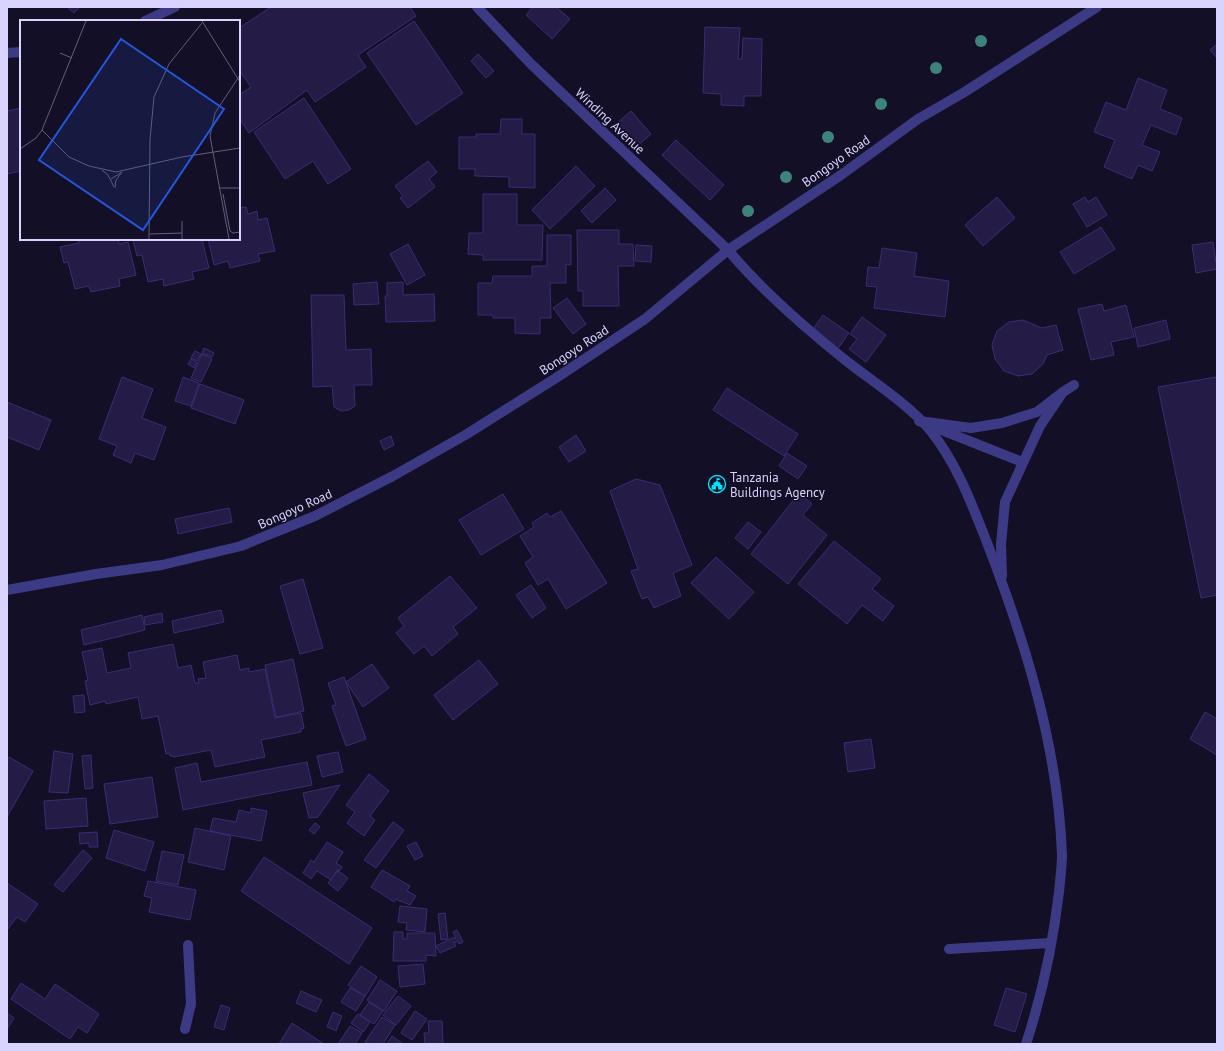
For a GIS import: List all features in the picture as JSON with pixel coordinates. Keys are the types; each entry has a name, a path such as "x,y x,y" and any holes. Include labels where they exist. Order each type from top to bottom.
{"street":[{"path":"147,20 175,7"},
{"name":"Winding Avenue","path":"477,7 531,64 728,250 747,273 806,328 895,398 929,429 951,459 1003,584"},
{"name":"Bongoyo Road","path":"7,590 170,563 241,546 315,516 393,476 467,434 556,378 645,319 728,250 842,175 918,119 963,93 1097,7"},
{"path":"7,53 20,52"},
{"path":"919,421 971,428 1002,423 1037,412 1074,385"},
{"path":"1026,1044 1035,1016 1056,921 1062,857 1054,769 1033,679 1003,584 1001,544 1004,502 1040,426 1063,392"},
{"path":"919,421 1022,462"},
{"path":"949,949 1050,943"},
{"path":"185,1029 191,1004 188,945"}],"building":[{"path":"67,7 80,7 74,13"},
{"path":"271,7 410,7 416,16 358,55 366,67 315,102 307,90 249,133 240,120 240,94 251,87 240,71 240,27"},
{"path":"533,7 556,7 570,19 552,39 526,15"},
{"path":"414,21 463,93 416,125 367,53"},
{"path":"705,27 740,28 738,59 742,59 743,38 762,39 761,96 744,96 744,106 721,105 721,94 703,93"},
{"path":"1217,44 1217,58 1210,50"},
{"path":"478,54 494,71 486,78 471,61"},
{"path":"1138,78 1167,90 1160,109 1182,118 1176,135 1151,125 1142,145 1160,152 1152,171 1138,165 1132,179 1104,167 1115,140 1094,132 1106,102 1126,110"},
{"path":"304,98 351,169 328,184 313,161 285,179 254,132"},
{"path":"20,108 20,171 7,174 7,111"},
{"path":"631,111 651,134 636,147 616,124"},
{"path":"501,119 522,119 522,134 535,134 535,188 509,187 509,177 475,176 475,169 459,169 459,137 476,137 476,134 500,134"},
{"path":"676,140 724,185 710,200 662,155"},
{"path":"428,161 437,172 429,179 435,187 408,208 400,198 403,196 395,186"},
{"path":"576,166 595,186 550,229 532,210"},
{"path":"605,188 616,200 592,223 581,211"},
{"path":"483,194 517,194 517,225 543,225 542,260 483,260 483,255 468,254 469,233 483,233"},
{"path":"997,197 1015,218 983,246 965,225"},
{"path":"1085,197 1088,202 1096,197 1107,215 1087,227 1073,204"},
{"path":"246,207 248,214 257,211 258,220 267,218 275,251 258,254 260,261 230,268 228,261 214,265 208,240 240,240 240,208"},
{"path":"1101,227 1115,249 1074,274 1060,252"},
{"path":"577,230 619,230 619,244 633,244 634,266 618,266 619,306 583,306 583,291 578,291"},
{"path":"547,235 571,235 571,265 566,264 566,283 550,283 551,318 540,318 540,334 515,333 515,318 493,318 493,315 478,315 478,283 492,283 493,276 532,276 532,266 547,266"},
{"path":"78,240 118,240 119,244 128,242 136,275 119,279 120,286 91,292 89,286 75,289 68,262 64,263 60,247 79,243"},
{"path":"133,240 202,240 209,268 192,272 194,279 164,286 163,279 148,282 142,255 137,256"},
{"path":"1213,242 1217,269 1196,273 1192,245"},
{"path":"408,244 425,275 407,285 390,254"},
{"path":"636,245 652,246 651,262 635,261"},
{"path":"882,248 917,253 914,276 949,281 945,317 874,308 877,287 866,286 868,267 879,268"},
{"path":"377,282 379,304 354,305 353,284"},
{"path":"403,282 403,295 434,294 435,321 386,322 385,296 387,296 387,283"},
{"path":"311,295 344,295 346,350 371,349 372,385 354,385 355,406 349,410 341,411 334,407 332,386 313,387"},
{"path":"567,298 586,324 573,334 553,308"},
{"path":"1102,304 1104,311 1126,305 1134,337 1111,342 1114,355 1091,360 1078,309"},
{"path":"823,315 849,333 837,350 811,332"},
{"path":"862,317 886,335 866,362 849,349 857,339 850,334"},
{"path":"1023,320 1042,328 1056,325 1063,350 1047,355 1043,364 1032,374 1018,376 1004,371 995,359 992,345 997,331 1009,322"},
{"path":"1166,320 1170,339 1138,347 1134,328"},
{"path":"204,348 214,353 212,357 202,353"},
{"path":"195,351 201,354 197,361 191,358"},
{"path":"202,354 212,359 201,382 191,378"},
{"path":"191,359 197,363 194,368 188,364"},
{"path":"122,377 153,389 142,418 166,427 154,460 135,453 131,463 113,455 117,446 99,439"},
{"path":"183,377 199,383 191,406 175,401"},
{"path":"1216,377 1217,595 1201,598 1158,387"},
{"path":"200,384 244,400 235,424 191,408"},
{"path":"727,388 798,434 784,456 713,410"},
{"path":"7,402 51,420 39,450 7,437"},
{"path":"576,435 586,451 569,462 559,447"},
{"path":"391,436 394,445 384,450 380,441"},
{"path":"787,453 807,466 798,479 779,466"},
{"path":"636,479 660,485 692,565 673,573 681,596 654,608 648,597 642,599 631,571 638,569 610,491"},
{"path":"799,493 812,504 803,515 827,535 788,584 751,554"},
{"path":"503,494 524,529 481,555 459,520"},
{"path":"229,508 232,522 178,534 175,519"},
{"path":"561,511 607,583 566,609 548,579 538,585 525,563 533,557 520,536 534,527 532,523 547,513 550,517"},
{"path":"748,522 761,532 748,549 735,538"},
{"path":"834,541 881,579 872,589 894,606 883,621 862,605 847,624 798,584"},
{"path":"716,557 754,592 729,619 691,583"},
{"path":"450,576 477,608 453,627 458,634 432,656 424,646 414,654 396,633 404,626 398,618"},
{"path":"303,579 323,648 300,654 280,586"},
{"path":"531,585 546,608 532,618 516,595"},
{"path":"221,610 224,622 174,633 172,621"},
{"path":"162,613 163,622 145,625 144,617"},
{"path":"142,615 145,630 84,645 81,630"},
{"path":"173,644 178,668 191,665 195,683 199,683 198,679 206,678 203,662 237,655 240,670 249,668 249,672 265,669 275,718 301,713 304,728 301,729 301,732 261,740 265,757 215,767 211,750 174,757 170,756 169,753 166,754 158,716 142,719 138,697 106,704 105,701 90,705 85,681 88,680 82,652 102,648 107,673 131,668 128,653"},
{"path":"293,659 304,711 276,717 265,665"},
{"path":"479,660 498,684 453,720 434,695"},
{"path":"372,664 389,688 363,707 346,682"},
{"path":"344,677 366,739 346,746 332,706 336,705 328,683"},
{"path":"84,695 85,712 75,713 73,696"},
{"path":"1205,712 1217,719 1217,755 1190,739"},
{"path":"871,739 875,768 848,772 844,743"},
{"path":"54,751 73,754 68,793 49,792"},
{"path":"338,752 343,772 322,777 317,756"},
{"path":"91,755 93,788 85,789 82,756"},
{"path":"9,757 33,771 7,817 7,760"},
{"path":"307,762 312,785 183,810 175,768 197,763 201,782"},
{"path":"369,774 389,791 370,816 375,820 364,836 347,823 355,812 346,805"},
{"path":"152,777 158,817 110,824 104,784"},
{"path":"340,785 318,817 309,818 303,793"},
{"path":"86,798 88,826 46,829 44,801"},
{"path":"251,808 267,811 261,841 210,831 213,818 236,822 239,810 251,813"},
{"path":"393,822 404,830 376,868 364,860"},
{"path":"315,823 320,827 314,834 309,830"},
{"path":"195,828 231,836 224,870 188,862"},
{"path":"114,830 154,842 145,871 106,858"},
{"path":"97,832 98,847 89,847 89,843 80,844 79,833"},
{"path":"327,842 343,852 336,863 342,867 339,871 337,870 331,880 317,871 311,879 303,873 311,860 314,862"},
{"path":"416,842 423,856 415,860 407,846"},
{"path":"83,850 92,858 63,892 54,885"},
{"path":"162,851 184,855 178,885 156,881"},
{"path":"264,857 372,928 349,964 241,891"},
{"path":"382,870 410,886 407,891 416,896 410,905 396,899 394,902 371,887"},
{"path":"338,871 348,878 338,891 328,883"},
{"path":"148,881 196,890 190,920 149,912 152,898 144,896"},
{"path":"7,883 38,904 25,922 17,917 8,929 7,928"},
{"path":"400,906 427,909 425,932 406,930 407,923 398,922"},
{"path":"445,913 448,939 441,940 438,914"},
{"path":"457,930 463,942 459,944 458,941 454,943 456,946 440,953 436,946 452,938 456,938 453,932"},
{"path":"394,932 403,932 403,939 407,939 407,933 435,933 436,956 426,955 426,961 393,961"},
{"path":"423,964 425,984 400,987 398,966"},
{"path":"361,966 377,977 365,996 348,985"},
{"path":"380,980 397,991 384,1011 367,1000"},
{"path":"21,983 45,999 55,984 99,1014 87,1033 78,1027 70,1039 11,999"},
{"path":"350,988 365,996 356,1011 341,1002"},
{"path":"1006,988 1027,994 1015,1032 994,1025"},
{"path":"301,991 322,1000 316,1012 296,1003"},
{"path":"398,996 411,1006 396,1025 383,1015"},
{"path":"369,1002 383,1011 374,1024 360,1015"},
{"path":"221,1005 230,1008 224,1030 214,1027"},
{"path":"415,1011 427,1019 412,1040 401,1033"},
{"path":"333,1012 342,1016 336,1031 327,1027"},
{"path":"7,1013 14,1018 7,1029"},
{"path":"358,1014 370,1022 363,1032 351,1023"},
{"path":"382,1017 395,1025 383,1044 368,1044 365,1042"},
{"path":"428,1021 442,1021 443,1044 425,1044 424,1033 429,1033"},
{"path":"292,1023 324,1044 279,1044"},
{"path":"350,1026 362,1033 355,1044 338,1044"},
{"path":"392,1036 403,1044 387,1044"}],"place":[{"name":"Tanzania Buildings Agency","path":"717,484"}]}
